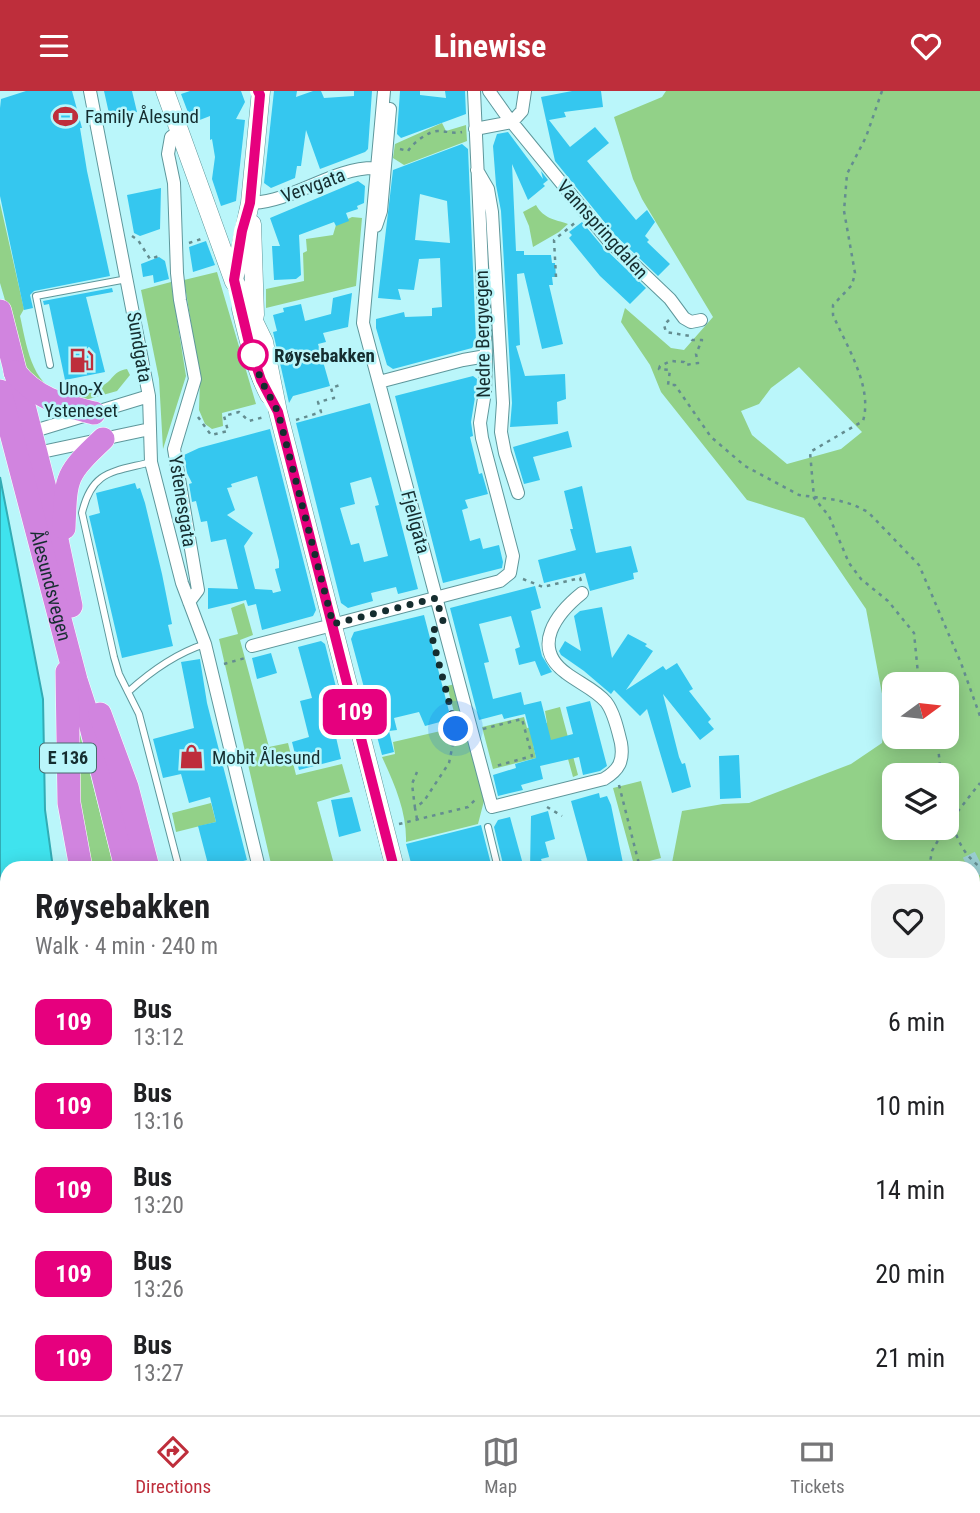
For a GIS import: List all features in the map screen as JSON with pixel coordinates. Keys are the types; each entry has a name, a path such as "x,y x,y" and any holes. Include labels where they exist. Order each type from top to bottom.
{"highway":[{"name":"Ålesundsvegen","path":"0,311 15,372 69,647 124,861"},
{"path":"15,372 32,390 46,399 94,414"},
{"name":"Ålesundsvegen","path":"0,391 27,444 61,552 85,678 90,723"},
{"name":"E 136","path":"61,552 65,489 77,464 103,439"},
{"name":"E 136","path":"69,647 66,687 69,803 80,861"},
{"name":"E 136","path":"85,678 121,766 146,861"}],"main road":[{"path":"165,91 234,280 261,380 278,413"},
{"path":"256,322 250,203 260,92"},
{"path":"250,203 242,231 234,280 256,322 269,357 278,413 392,861"}],"street":[{"name":"Sundgata","path":"89,91 149,396 151,463 189,602"},
{"name":"Fjellgata","path":"384,91 363,323 492,807 604,779 618,768"},
{"name":"Fjellgata","path":"372,235 381,211 392,91"},
{"name":"Nedre Bergvegen","path":"474,91 486,356 485,393 480,423 513,556 510,573"},
{"name":"Vannspringdalen","path":"489,91 586,214 623,255 670,299 684,318 691,322 701,320"},
{"path":"475,129 512,122 522,111 525,91"},
{"name":"Ystenesgata","path":"179,131 171,137 168,154 174,183 180,300 195,379 174,449 198,590 189,602"},
{"name":"Vervgata","path":"250,203 268,202 354,170 376,167"},
{"path":"477,170 488,189 492,212 503,403 501,432 518,493"},
{"path":"379,382 486,356"},
{"path":"27,444 94,414 149,396"},
{"path":"27,444 103,439 150,429"},
{"path":"252,651 333,624 500,581 510,573"},
{"path":"582,593 571,602 555,623 549,634 549,645 561,670 608,704 622,750 618,768"},
{"path":"189,602 205,644 257,861"}],"lane":[{"path":"50,365 36,296 127,279"},
{"path":"151,463 110,473 94,483 86,494 82,513 114,657 119,674 139,714 177,861"},
{"path":"128,692 155,669 205,644"},
{"path":"488,827 496,861"}],"path":[{"path":"881,91 866,137 847,174 844,211 855,273 852,285 832,305 866,398 866,411 863,421 810,452 814,498 829,516 849,563 861,579 888,601 914,633 918,672"},
{"path":"387,144 408,151 411,145 431,132 439,130 453,134 475,129"},
{"path":"556,277 554,240 586,214"},
{"path":"184,245 202,240 199,231"},
{"path":"138,240 150,259 169,253"},
{"path":"682,334 690,336 692,340 702,340 696,354 698,363 685,365 684,362 671,361 660,366 661,370 670,370 668,385 675,385 710,437 745,466 799,495 854,505 867,512 919,565 961,663 980,716"},
{"path":"311,415 321,412 318,402 334,398 331,388 340,385"},
{"path":"187,403 211,435 228,431 224,415 239,412 249,421 278,413"},
{"path":"510,573 543,587 568,581"},
{"path":"226,663 252,651"},
{"path":"473,732 522,719 532,756 482,769"},
{"path":"415,808 424,801 449,763 456,729"},
{"path":"618,768 638,861"},
{"path":"417,772 412,784 417,819"},
{"path":"959,808 980,783"},
{"path":"384,827 468,807"},
{"path":"930,861 938,840"},
{"path":"958,840 973,861"}],"green space":[{"path":"666,91 980,91 980,861 672,861 682,811 749,803 851,764 882,743 882,749 959,749 959,672 882,672 882,694 866,609 804,518 747,500 661,392 650,365 621,322 625,308 671,348 684,350 713,317 642,199 614,117 662,97","holes":["799,367 862,432 841,449 787,464 752,435 741,411 759,404 771,388"]},
{"path":"442,123 446,131 466,125 467,141 404,165 393,158 395,144"},
{"path":"0,203 24,309 20,316 37,373 52,389 67,394 101,386 118,372 127,369 130,375 117,391 85,400 57,396 26,372 0,283"},
{"path":"536,205 546,216 568,224 533,247 523,212"},
{"path":"352,217 362,218 356,286 266,308 266,289 304,281 303,253 307,251 306,239 333,235 336,225"},
{"path":"217,272 256,404 222,413 223,426 212,429 205,424 199,410 200,378 184,280"},
{"path":"171,282 186,376 163,449 159,379 141,290"},
{"path":"244,603 253,635 240,640 269,747 288,743 296,775 342,764 350,792 317,802 333,861 270,861 219,639 238,634 231,608"},
{"path":"455,684 485,797 478,824 406,842 402,809 382,757 395,754 393,742 458,727 447,686"},
{"path":"560,707 578,775 573,777 568,759 557,761 550,739 533,744 536,758 493,769 482,727 524,717 527,728 547,723 545,711"},
{"path":"75,715 112,861 89,861 77,800"},
{"path":"641,781 661,858 633,861 613,788"},
{"path":"211,803 216,822 176,832 172,813"}],"water":[{"path":"0,477 43,699 45,810 52,861 0,861"}],"building":[{"path":"26,91 72,91 82,128 87,171 110,276 34,291 30,295 33,308 24,310 0,196 0,108 1,99"},
{"path":"104,91 132,91 137,112 110,118"},
{"path":"190,91 241,91 245,102 236,119 245,120 236,201 221,206 212,179 215,157 212,139 210,140 210,116 192,123 181,94"},
{"path":"274,91 297,91 296,97 321,91 324,98 354,96 354,91 372,91 368,149 320,169 306,130 301,166 297,166 295,178 271,188 264,183"},
{"path":"400,91 420,91 420,95 446,98 445,91 465,91 466,114 401,138 397,134"},
{"path":"572,91 601,91 603,107 564,112 566,117 549,120 570,147 595,127 609,143 587,161 636,220 647,210 655,222 645,236 649,240 647,242 670,264 658,276 614,234 555,161 541,97"},
{"path":"508,132 543,179 541,171 548,180 543,184 545,186 528,200 512,164 516,251 524,251 524,255 551,255 552,263 555,263 556,277 552,277 553,285 549,285 563,344 542,349 524,273 517,274 520,345 516,346 525,376 565,374 566,399 557,402 558,424 510,427 512,403 501,211 493,146 497,134"},
{"path":"462,144 468,149 476,341 472,348 393,369 387,365 376,319 404,312 405,317 432,316 432,308 442,307 440,258 419,259 414,290 398,289 401,300 378,298 393,170","holes":["420,194 447,201 450,243 415,240"]},
{"path":"358,181 365,186 364,203 357,206 358,209 346,213 349,221 336,226 334,222 299,235 301,275 296,279 274,280 272,246 280,246 270,218"},
{"path":"161,188 160,229 140,236 134,233 127,195"},
{"path":"582,222 602,246 646,288 630,304 600,276 569,238 572,235 569,232"},
{"path":"206,241 215,265 193,272 189,247"},
{"path":"159,257 165,261 169,279 154,283 153,275 143,277 141,264"},
{"path":"112,288 113,292 86,297 105,372 65,380 49,304 44,305 43,301"},
{"path":"352,293 348,327 323,333 326,342 318,344 330,386 293,396 289,403 273,332 277,331 273,315 284,312 283,308 301,304 305,321 331,314 333,298"},
{"path":"473,376 477,379 471,422 473,436 470,437 479,474 482,473 488,494 465,500 468,508 462,510 470,541 480,538 483,549 499,545 503,562 502,568 443,583 395,396"},
{"path":"370,403 418,589 398,594 396,587 371,593 373,601 348,608 341,603 296,423","holes":["371,477 379,505 375,506 388,556 364,562 359,543 351,545 340,508 355,504 350,483"]},
{"path":"270,429 316,610 313,616 262,630 256,604 248,606 246,600 208,609 208,588 238,589 226,539 211,542 207,521 201,522 196,501 192,502 189,484 192,483 184,455 199,448","holes":["257,476 279,568 275,569 281,591 273,593 272,590 255,589 244,546 253,533 227,515 235,510 227,488 232,487 231,484"]},
{"path":"568,431 572,447 533,457 540,480 524,484 513,447"},
{"path":"135,483 137,489 140,488 145,503 162,574 172,624 168,625 173,646 122,658 89,516 100,513 96,493"},
{"path":"582,486 596,553 631,546 638,572 633,573 634,579 590,591 585,573 544,583 538,560 576,550 564,491"},
{"path":"535,586 541,608 531,611 542,656 552,672 541,676 535,661 519,665 515,649 520,647 511,616 479,624 489,662 484,663 493,699 521,692 524,705 541,701 551,740 573,734 566,707 590,701 607,766 600,771 583,775 579,757 540,766 543,779 521,785 523,790 498,796 493,775 516,768 515,764 536,758 533,745 525,714 504,719 502,714 479,720 450,608"},
{"path":"602,607 612,658 628,634 647,644 645,646 653,651 626,690 663,666 666,670 677,663 693,689 689,691 711,719 708,722 714,729 700,740 663,694 679,757 682,764 685,763 691,787 672,793 647,709 640,716 614,690 611,694 559,651 565,641 581,651 574,616 580,611"},
{"path":"424,615 451,719 425,726 419,712 394,718 397,730 389,731 394,752 382,755 351,639 354,632"},
{"path":"321,641 325,644 336,687 325,689 341,759 299,770 292,742 309,737 300,701 312,698 298,647"},
{"path":"271,653 277,673 257,679 252,658"},
{"path":"200,659 207,703 247,860 207,861 198,826 216,822 210,797 189,803 181,774 163,778 153,739 194,728 181,662"},
{"path":"739,755 741,798 720,799 719,756"},
{"path":"599,793 600,798 607,796 623,861 587,861 571,801"},
{"path":"352,797 361,831 339,837 331,800"},
{"path":"548,811 555,839 545,842 549,857 542,861 530,861 531,816"},
{"path":"510,817 522,861 502,861 494,827 498,820"},
{"path":"481,825 490,861 410,861 406,844"}],"bus line":[{"name":"109","path":"258,91 260,95 250,203 242,231 234,280 261,380 278,412 392,861"}],"place":[{"name":"Family Ålesund","path":"65,116"},
{"name":"Røysebakken","path":"253,355"},
{"name":"Uno-X Ysteneset","path":"81,360"},
{"name":"Mobit Ålesund","path":"192,757"}],"route":[{"path":"253,355 250,347 261,380 278,412 333,624 436,598 443,621 431,633 456,729"}]}
